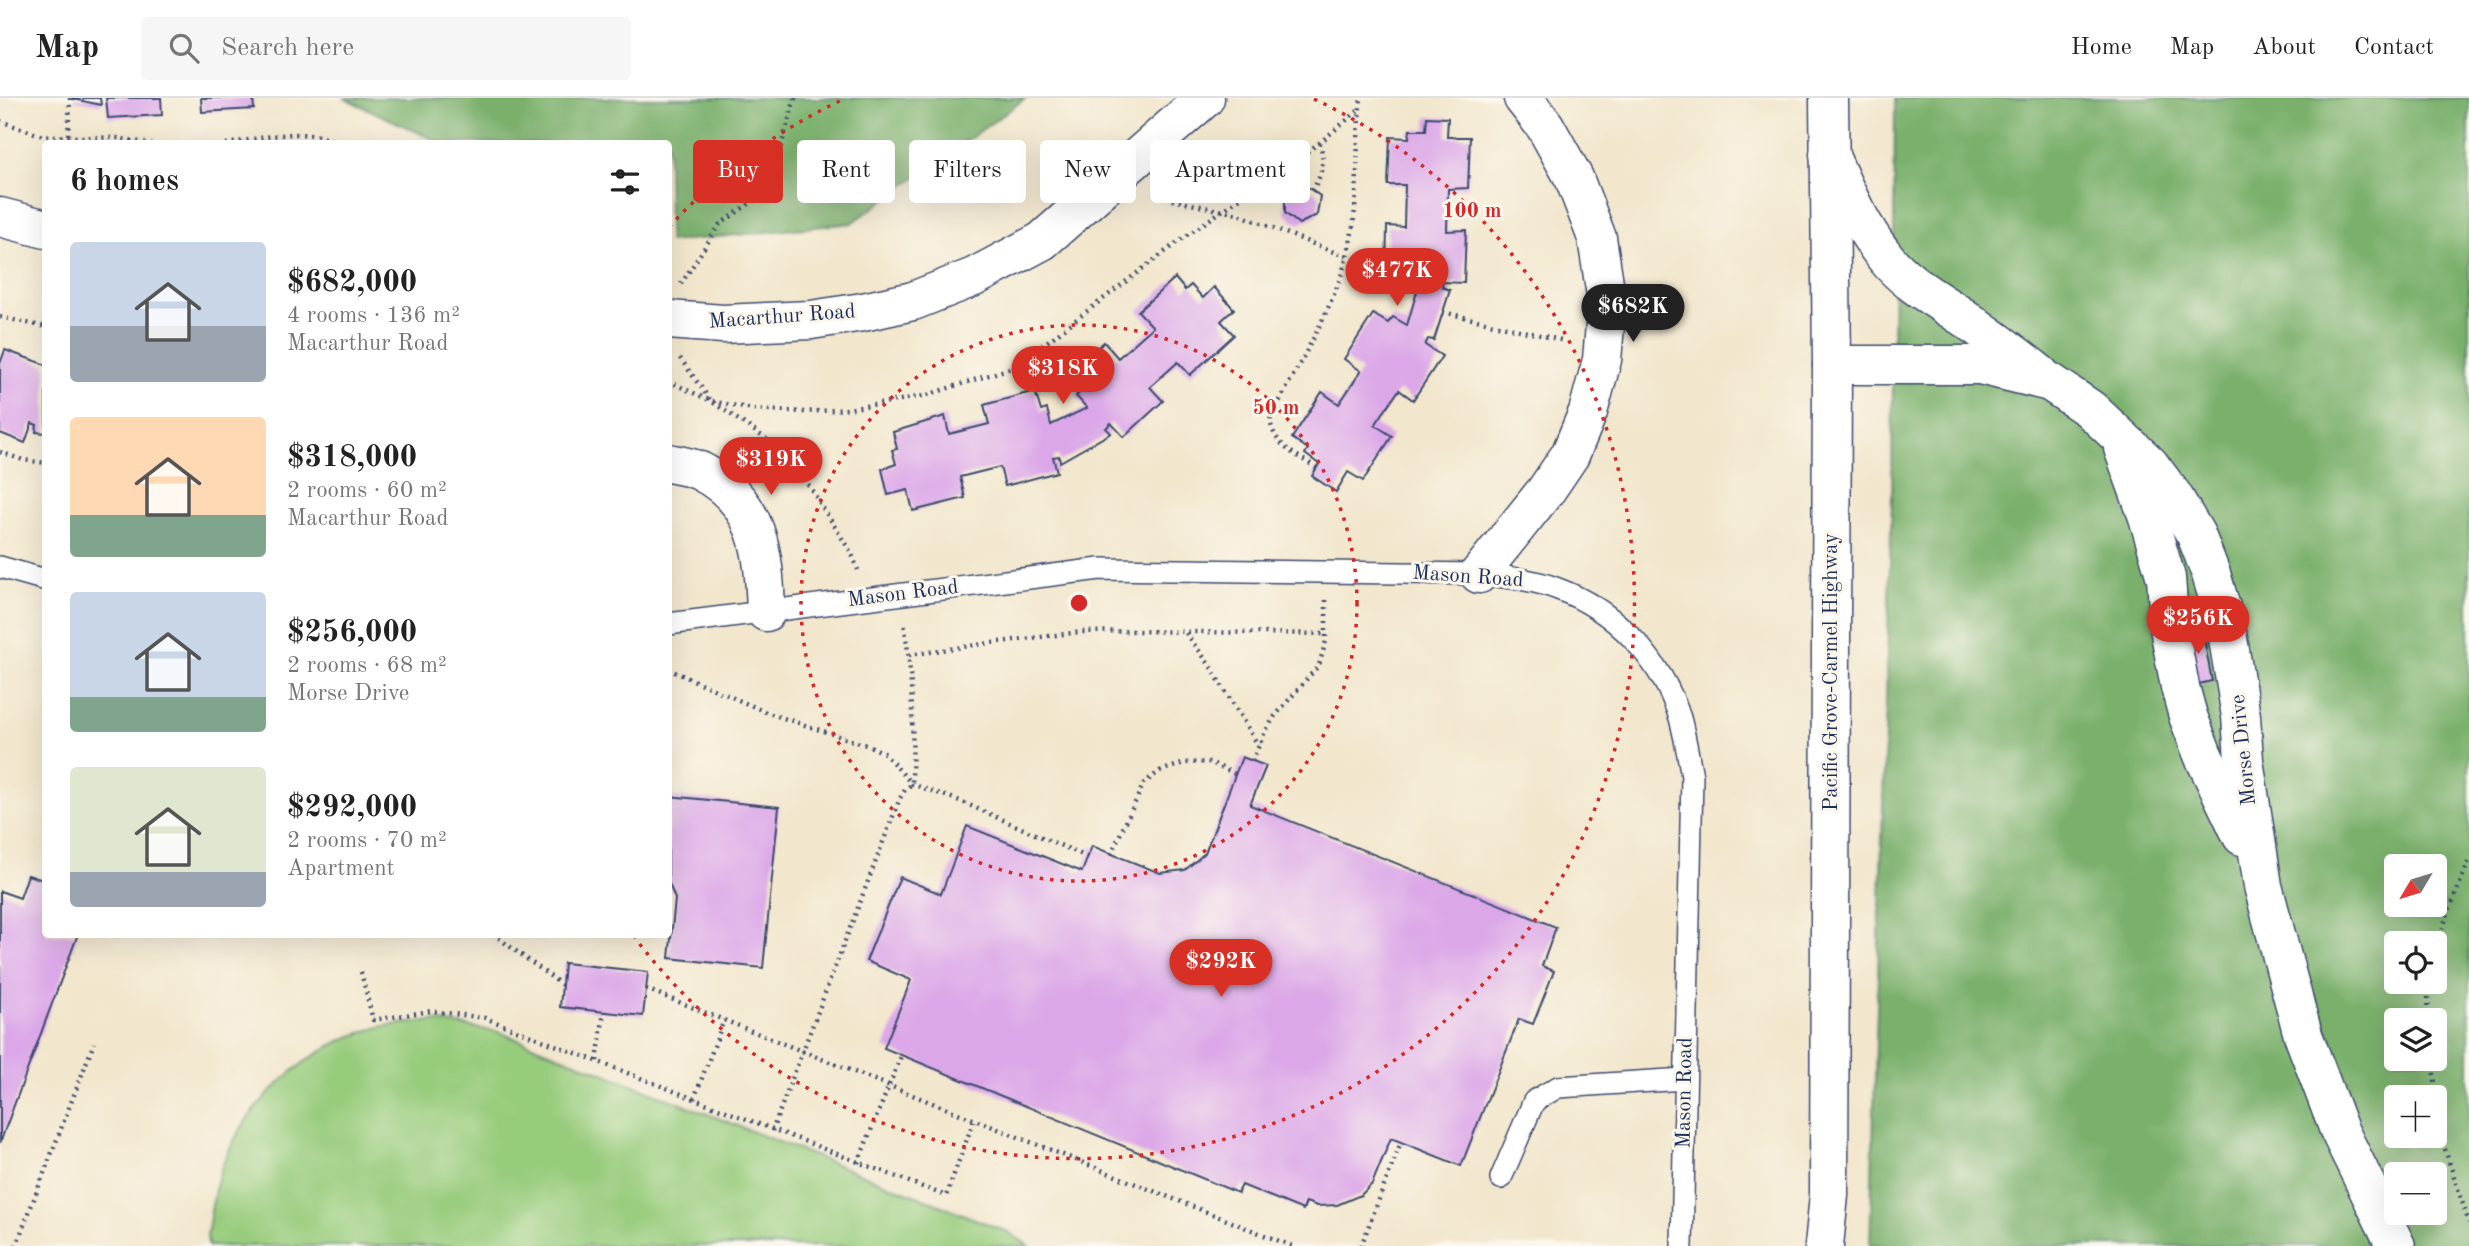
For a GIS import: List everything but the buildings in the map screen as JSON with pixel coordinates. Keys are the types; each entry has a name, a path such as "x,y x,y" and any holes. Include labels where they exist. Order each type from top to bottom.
{"street":[{"name":"Macarthur Road","path":"675,320 723,324 811,320 913,301 974,277 1042,241 1205,98"},
{"path":"1479,574 1547,489 1570,455 1588,412 1603,350 1607,302 1597,238 1574,178 1545,127 1523,98"},
{"name":"Pacific Grove-Carmel Highway","path":"1824,1246 1829,1195 1832,365 1829,98"},
{"path":"1829,154 1847,197 1886,258 1906,278 1996,339 2050,382"},
{"path":"0,217 42,228"},
{"name":"Morse Drive","path":"1832,365 1980,365 2050,382 2090,409 2149,464 2173,496 2196,535 2211,574 2231,653 2242,716 2244,760 2263,886 2303,1035 2339,1130 2396,1246"},
{"name":"Morse Drive","path":"2118,436 2148,517 2166,578 2170,633 2188,716 2263,886"},
{"path":"672,464 699,470 722,486 743,508 757,532 765,566 766,612"}],"lane":[{"path":"0,567 42,579"},
{"name":"Mason Road","path":"672,624 1100,569 1479,574 1520,578 1559,589 1594,608 1630,635 1667,685 1680,718 1692,776 1682,1246"},
{"path":"1501,1178 1534,1101 1558,1087 1685,1079"}],"path":[{"path":"70,98 68,137 70,140"},
{"path":"711,401 675,320 719,225 755,199 777,172 795,98"},
{"path":"1317,468 1282,445 1275,437 1270,419 1326,313 1342,274 1355,206 1361,98"},
{"path":"711,401 753,409 804,412 848,409 924,396 1014,367 1183,238 1320,143 1359,110"},
{"path":"0,121 43,136 129,140"},
{"path":"252,140 304,132 335,140"},
{"path":"1311,191 1321,176 1323,156 1320,143"},
{"path":"1188,203 1225,210 1346,257"},
{"path":"1443,312 1603,350"},
{"path":"0,317 42,326"},
{"path":"672,383 711,401 775,445 799,470 835,527"},
{"path":"0,452 23,460 42,462"},
{"path":"1252,761 1275,716 1319,665 1324,654 1324,572"},
{"path":"909,655 1081,632 1326,634"},
{"path":"1186,633 1209,664 1258,745"},
{"path":"672,671 768,713 872,747 884,754 912,784 960,801 1087,857"},
{"path":"772,1131 900,798 912,784 913,705"},
{"path":"1111,854 1144,783 1160,771 1185,763 1210,762 1236,774"},
{"path":"2442,931 2469,860"},
{"path":"499,938 562,985"},
{"path":"361,972 373,1020 432,1011 485,1018 946,1196 974,1120"},
{"path":"646,989 1292,1246"},
{"path":"597,1061 604,1012"},
{"path":"694,1099 724,1020"},
{"path":"16,1246 94,1042"},
{"path":"858,1163 901,1056"},
{"path":"2434,1071 2443,1143 2469,1223"},
{"path":"1361,1246 1401,1142"}],"green space":[{"path":"344,98 1026,98 968,140 909,140 909,182 895,192 895,140 797,140 797,203 880,203 852,223 672,242 672,140 435,140"},
{"path":"1895,98 2469,98 2469,1246 1870,1246 1892,496"},
{"path":"435,1021 499,1032 1008,1232 1029,1246 208,1246 207,1235 216,1187 231,1147 261,1102 281,1082 325,1049 350,1037 383,1026"}]}
